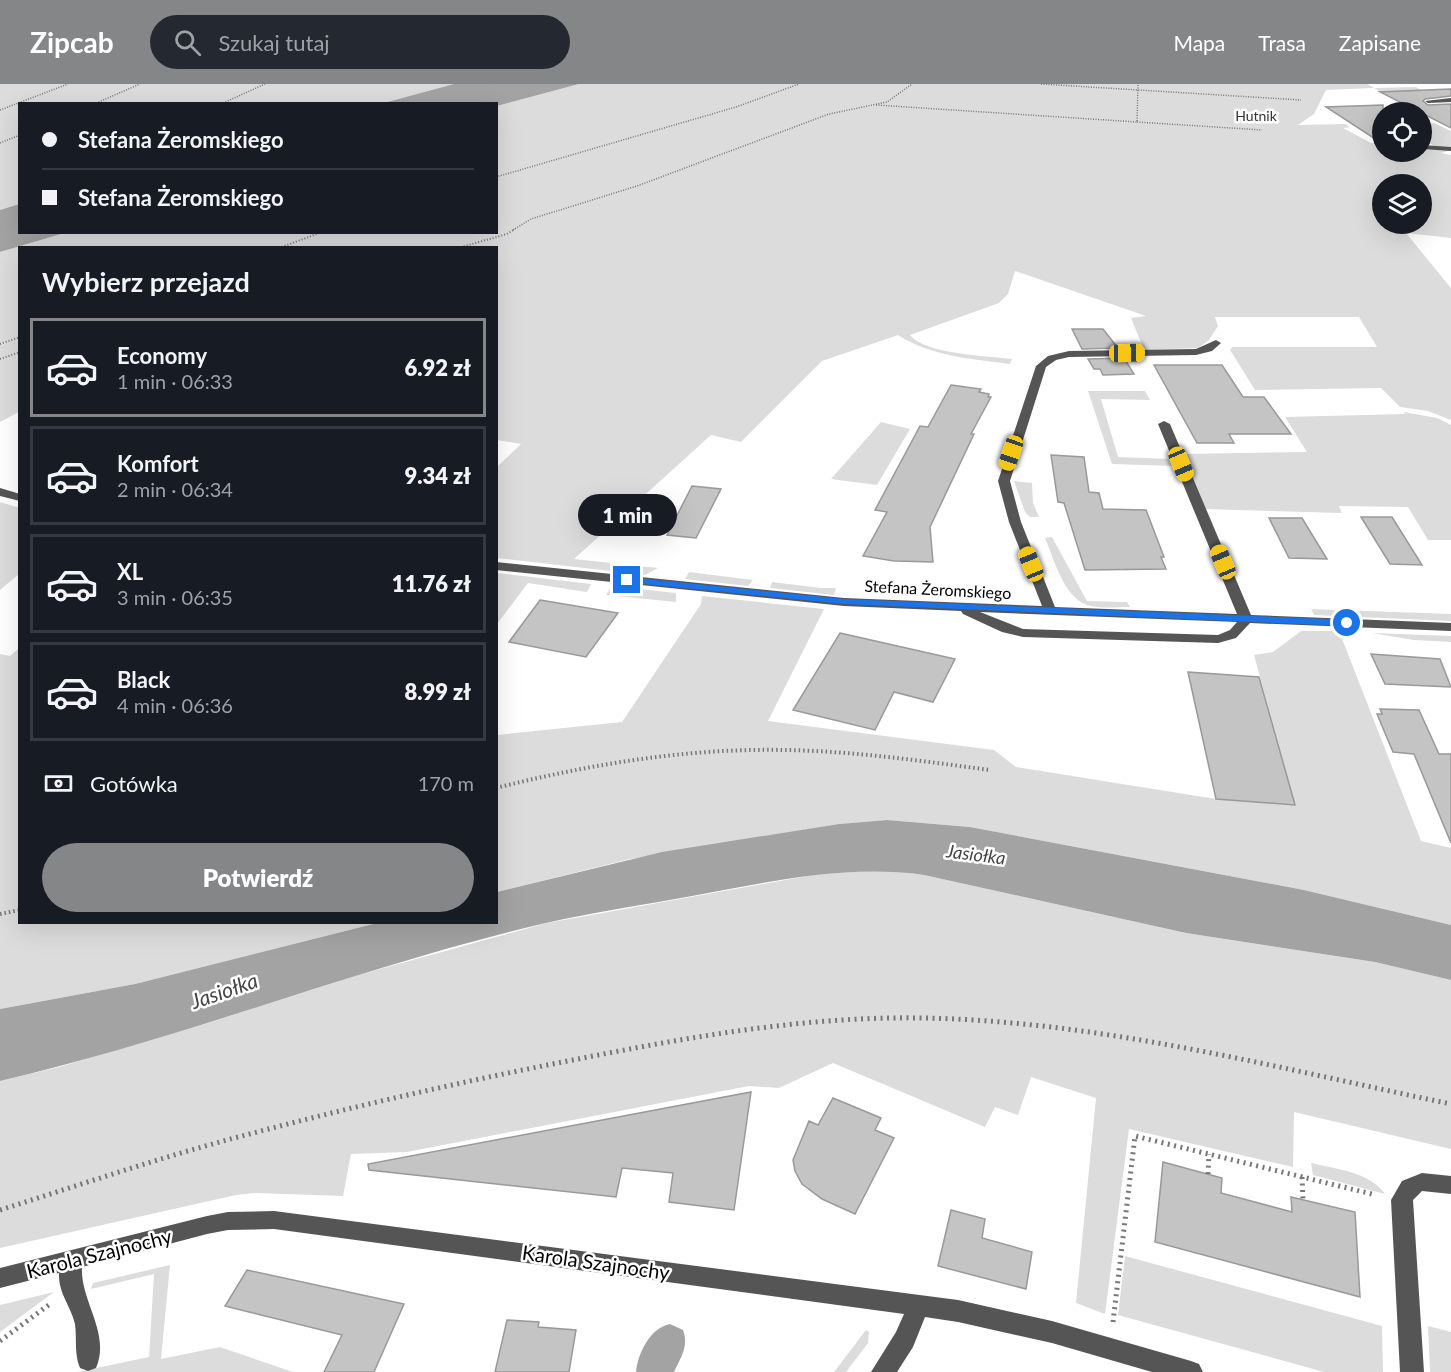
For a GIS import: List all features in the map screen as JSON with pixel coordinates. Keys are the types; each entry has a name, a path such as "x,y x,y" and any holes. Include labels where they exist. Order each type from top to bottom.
{"street":[{"path":"1428,101 1451,100"},
{"path":"1432,148 1451,149"},
{"path":"1050,610 1014,522 1004,481 1041,366 1052,358 1069,354 1196,352 1208,349 1216,343"},
{"path":"961,608 1007,629 1023,633 1218,639 1231,636 1240,630 1246,619 1164,424"},
{"path":"0,492 18,497"},
{"name":"Stefana Żeromskiego","path":"498,566 778,597 961,608 1451,627"},
{"path":"1412,1372 1402,1200 1406,1189 1414,1184 1436,1181 1451,1185"},
{"name":"Karola Szajnochy","path":"0,1278 228,1221 274,1220 919,1305 1042,1330 1191,1372"},
{"path":"71,1260 72,1289 88,1334 88,1360"},
{"path":"884,1372 905,1339 919,1305"}],"path":[{"path":"21,102 68,84"},
{"path":"99,102 140,84"},
{"path":"225,102 265,84"},
{"path":"498,176 736,107 800,84"},
{"path":"465,246 501,236 531,219 637,186 830,114 890,100 912,84"},
{"path":"1041,84 1301,100"},
{"path":"1137,122 1138,84"},
{"path":"0,110 18,103"},
{"path":"873,105 1262,130"},
{"path":"0,143 18,136"},
{"path":"284,246 317,234"},
{"path":"0,344 18,338"},
{"path":"0,359 18,353"},
{"path":"498,788 586,769 666,756 739,750 877,755 990,770"},
{"path":"0,914 18,910"},
{"path":"0,1210 240,1136 525,1069 696,1036 856,1018 925,1018 1007,1022 1103,1035 1156,1043 1451,1104"},
{"path":"1113,1323 1135,1136 1402,1200"},
{"path":"1208,1174 1209,1154"},
{"path":"1302,1177 1303,1200"}],"green space":[{"path":"0,84 454,84 391,102 18,102 18,204 0,210"},
{"name":"Hutnik","path":"579,84 1367,84 1374,88 1326,90 1314,114 1298,125 1345,124 1350,127 1343,128 1372,143 1372,162 1432,162 1432,149 1451,150 1441,153 1451,155 1451,238 1415,234 1432,234 1432,174 1372,174 1372,234 1407,234 1451,288 1451,420 1428,411 1400,407 1381,388 1255,390 1230,350 1232,347 1377,347 1359,317 1215,317 1218,326 1209,340 1198,348 1144,350 1131,318 1146,316 1015,271 1008,294 999,303 910,335 928,346 957,353 1012,359 1010,364 937,352 898,335 822,361 741,442 711,435 574,559 658,568 645,575 498,558 498,466 521,444 498,440 498,246 19,246 58,234 498,234 498,106"},
{"path":"1416,87 1431,97 1384,94 1374,88"},
{"path":"1432,123 1451,131 1451,148 1438,148 1432,145"},
{"path":"18,246 18,413 0,422 0,252"},
{"path":"1088,391 1145,391 1150,400 1101,399 1118,457 1173,459 1175,466 1112,464"},
{"path":"1404,412 1437,418 1451,425 1451,540 1428,540 1408,507 1339,506 1342,513 1204,509 1182,454 1307,452 1285,417 1405,414"},
{"path":"881,422 910,429 877,485 831,479"},
{"path":"1014,481 1032,483 1033,503 1039,517 1030,517 1025,512"},
{"path":"0,502 18,507 18,575 0,590"},
{"path":"1052,537 1087,601 1127,602 1130,607 1109,608 1087,605 1072,594 1056,566 1045,538"},
{"path":"689,572 753,580 748,586 685,579"},
{"path":"498,573 591,584 587,592 528,583 498,623"},
{"path":"772,582 836,588 834,595 770,588"},
{"path":"612,586 676,593 676,602 606,595"},
{"path":"702,596 824,609 768,721 994,750 1016,767 1216,799 1295,805 1254,655 1273,652 1301,631 1339,631 1421,841 1451,848 1451,925 1304,890 970,827 887,820 839,824 630,859 498,892 498,735 622,722 701,604"},
{"path":"1311,609 1451,614 1451,621 1314,615"},
{"path":"1372,633 1451,636 1451,642 1414,640"},
{"path":"18,649 18,924 373,924 135,984 0,1009 0,654 10,656"},
{"path":"888,870 924,875 1186,933 1375,962 1451,980 1451,1149 1294,1112 1293,1167 1129,1129 1105,1314 1076,1303 1096,1098 1031,1077 1018,1115 995,1107 985,1127 833,1063 779,1088 749,1086 407,1152 351,1154 343,1196 255,1193 236,1195 0,1248 0,1081 59,1067 358,975 547,923 818,874"},
{"path":"1311,1163 1362,1176 1379,1187 1385,1194 1313,1175"},
{"path":"1125,1256 1382,1326 1383,1372 1324,1372 1118,1315"},
{"path":"170,1265 161,1359 220,1347 293,1372 77,1372 149,1357 154,1274 91,1289 93,1283"},
{"path":"54,1292 0,1332 0,1305"},
{"path":"1428,1326 1451,1332 1451,1372 1430,1372"},
{"path":"866,1330 869,1332 868,1343 846,1372 834,1372"}],"water":[{"path":"454,84 579,84 498,106 498,102 388,102"},
{"path":"18,204 18,234 61,234 0,252 0,210"},
{"name":"Jasiołka","path":"887,820 970,827 1304,890 1451,925 1451,980 1375,962 1186,933 924,875 895,872 837,873 779,880 601,912 477,940 137,1044 0,1081 0,1009 135,984 373,924 498,924 498,892 662,852 839,824"},
{"path":"670,1324 683,1330 685,1336 683,1351 674,1372 636,1372 639,1357 646,1342 663,1326"}],"building":[{"path":"1451,89 1451,96 1425,99 1424,102 1400,102 1380,92"},
{"path":"1451,104 1451,128 1432,118 1432,105"},
{"path":"1372,105 1372,137 1326,107"},
{"path":"1072,329 1103,329 1118,348 1082,349"},
{"path":"1124,358 1134,374 1103,375 1100,369 1094,369 1088,359"},
{"path":"1154,365 1222,365 1243,397 1264,397 1291,434 1229,434 1234,443 1197,443"},
{"path":"951,385 981,389 979,392 989,394 988,397 991,397 971,434 974,434 930,527 933,562 894,561 863,556 887,512 875,510 920,426 928,427"},
{"path":"1051,455 1084,457 1089,492 1099,493 1103,509 1146,510 1164,557 1161,557 1166,569 1085,570 1064,503 1058,502"},
{"path":"692,486 721,489 696,538 667,535"},
{"path":"1361,517 1392,517 1422,565 1390,564"},
{"path":"1269,518 1302,518 1327,559 1289,558"},
{"path":"540,600 618,613 586,657 509,642"},
{"path":"840,633 955,659 933,702 894,692 875,730 793,710"},
{"path":"1371,654 1440,659 1451,687 1385,684"},
{"path":"1188,672 1259,677 1295,805 1216,799"},
{"path":"1380,709 1419,710 1439,754 1451,754 1451,843 1414,754 1393,752 1377,714 1382,714"},
{"path":"751,1092 734,1210 669,1202 673,1173 622,1168 616,1197 369,1170 368,1164"},
{"path":"833,1098 881,1118 875,1130 894,1138 855,1214 822,1199 802,1184 795,1171 793,1160 809,1121 818,1125"},
{"path":"1163,1162 1222,1178 1221,1193 1292,1212 1291,1197 1355,1212 1360,1297 1155,1242"},
{"path":"951,1210 985,1219 982,1238 1032,1252 1026,1289 938,1266"},
{"path":"247,1270 404,1304 374,1372 324,1372 342,1335 225,1306"},
{"path":"507,1320 539,1322 538,1327 576,1330 569,1372 495,1372"}],"route":[{"path":"627,580 844,602 1347,623"}]}
